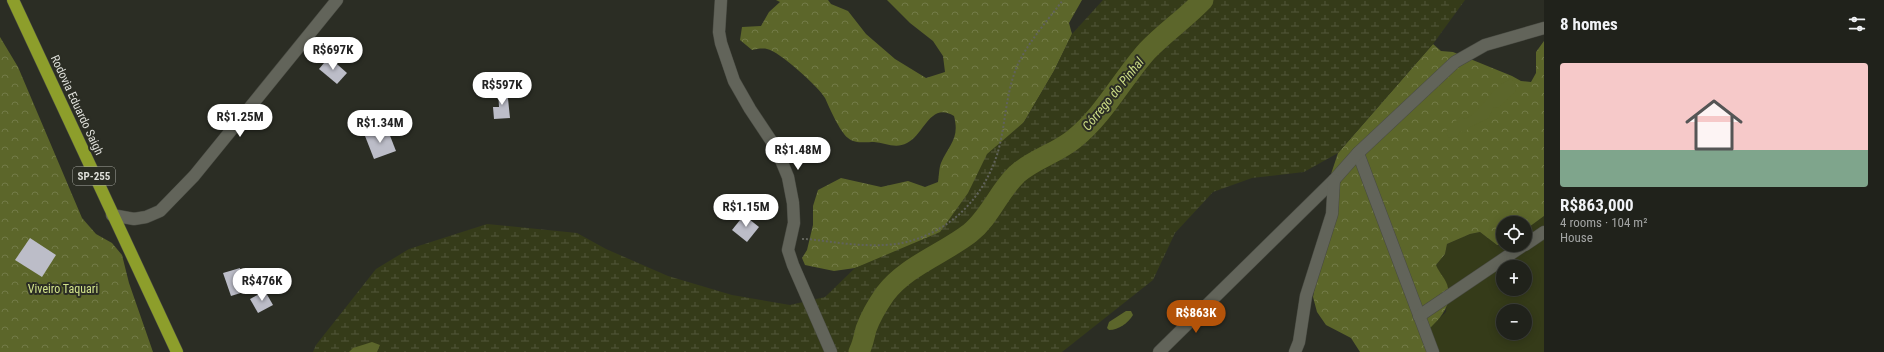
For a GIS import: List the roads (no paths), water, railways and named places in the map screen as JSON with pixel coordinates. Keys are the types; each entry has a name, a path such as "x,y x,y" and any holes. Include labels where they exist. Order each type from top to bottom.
{"highway":[{"name":"Rodovia Eduardo Saigh","path":"12,0 177,352"}],"street":[{"path":"112,215 140,218 160,211 194,176 337,0"},
{"path":"722,0 720,37 734,81 750,110 776,148 788,177 793,203 794,223 788,250 792,265 831,352"},
{"path":"1159,352 1334,180 1358,153 1456,62 1468,53 1485,45 1544,28"},
{"path":"1358,153 1433,352"},
{"path":"1295,352 1299,342 1306,296 1332,214 1334,180"},
{"path":"1532,240 1544,232"},
{"path":"1419,316 1515,252"}],"waterway":[{"name":"Córrego do Pinhal","path":"859,352 866,329 872,316 885,294 894,284 914,268 970,233 989,212 1005,188 1017,174 1031,164 1067,144 1085,129 1104,108 1147,51 1203,0"}],"park label":[{"name":"Viveiro Taquari","path":"63,289"}]}
